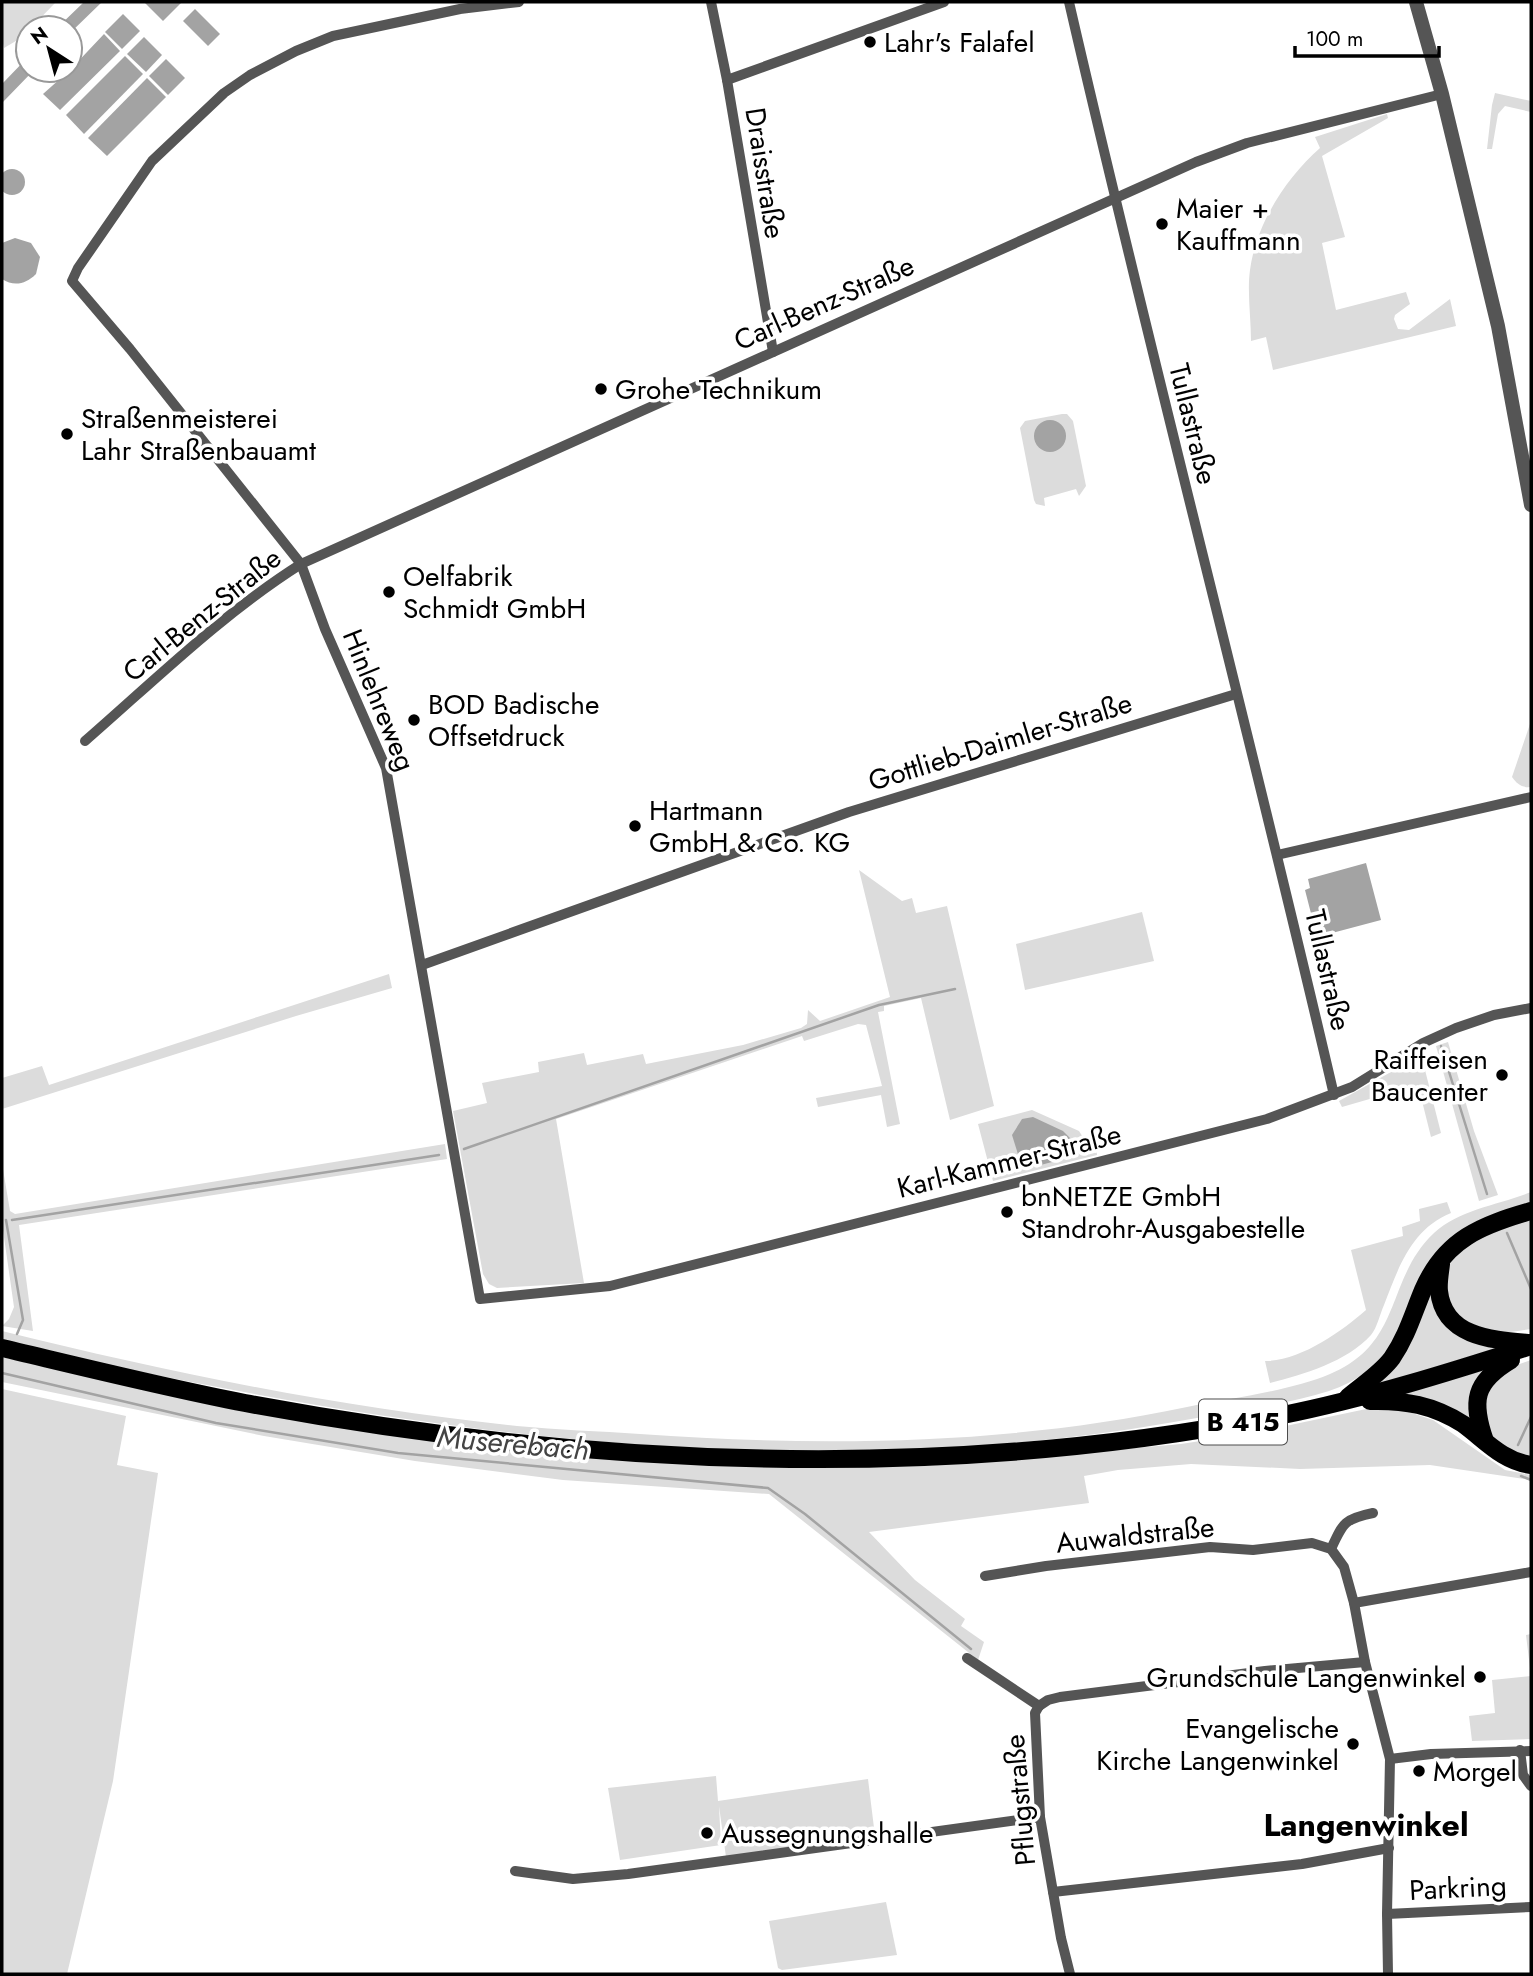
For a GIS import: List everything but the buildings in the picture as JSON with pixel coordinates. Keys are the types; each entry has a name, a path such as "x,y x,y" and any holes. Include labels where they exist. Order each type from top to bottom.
{"main road":[{"path":"1342,1402 1390,1361 1407,1334 1424,1287 1452,1247 1477,1229 1531,1211"},
{"path":"1441,1260 1438,1289 1445,1311 1452,1320 1462,1328 1486,1339 1531,1346"},
{"path":"1485,1441 1477,1411 1479,1389 1493,1370 1531,1346"},
{"name":"B 415","path":"2,1348 245,1403 383,1425 510,1442 729,1458 818,1460 964,1456 1074,1446 1190,1431 1342,1402 1531,1346"},
{"path":"1342,1402 1397,1400 1427,1405 1461,1423 1503,1456 1531,1465"}],"street":[{"path":"459,5 519,2"},
{"name":"Draisstraße","path":"711,2 727,80 773,352"},
{"path":"727,80 944,2"},
{"name":"Tullastraße","path":"1069,2 1114,197 1334,1094"},
{"path":"1416,2 1442,94 1498,326 1531,505"},
{"name":"Hinlehreweg","path":"459,5 332,36 296,51 233,87 188,125 152,161 78,268 72,281 138,358 301,564 325,629 386,768 480,1299"},
{"name":"Carl-Benz-Straße","path":"85,741 246,602 301,564 1196,162 1247,143 1442,94"},
{"name":"Gottlieb-Daimler-Straße","path":"422,965 849,812 1236,694"},
{"path":"1277,855 1531,797"},
{"name":"Karl-Kammer-Straße","path":"480,1299 610,1286 1251,1124 1352,1087 1423,1043 1456,1028 1494,1015 1531,1008"},
{"path":"1373,1513 1353,1517 1342,1523 1331,1549 1343,1563 1365,1662 1391,1759 1388,1974"},
{"name":"Auwaldstraße","path":"985,1576 1046,1566 1210,1547 1253,1550 1312,1543 1331,1549"},
{"path":"1354,1603 1531,1572"},
{"name":"Pflugstraße","path":"967,1658 1039,1706 1035,1713 1040,1817 1070,1974"},
{"path":"1039,1706 1059,1697 1270,1670 1365,1662"},
{"path":"1391,1759 1431,1754 1526,1751 1523,1775 1531,1786"},
{"path":"515,1871 573,1879 628,1874 1040,1817"},
{"path":"1053,1892 1302,1864 1389,1848"},
{"name":"Parkring","path":"1387,1914 1531,1907"}],"shaded area":[{"path":"2,2 56,2 44,14 14,14 14,42 4,48"},
{"path":"84,2 102,2 84,19 84,14 72,14"},
{"path":"144,2 182,2 163,21"},
{"path":"195,9 220,34 208,46 183,21"},
{"path":"123,14 140,31 122,49 105,32"},
{"path":"104,34 120,51 60,110 43,94 54,84 84,84 84,55"},
{"path":"144,37 162,55 146,72 127,54"},
{"path":"125,56 143,74 84,134 66,115"},
{"path":"166,59 185,78 168,95 149,76"},
{"path":"14,72 14,84 20,84 2,103 2,84"},
{"path":"147,78 166,97 107,156 88,138"},
{"path":"1495,93 1531,101 1531,112 1505,106 1498,114 1492,149 1487,149 1492,105"},
{"path":"1387,114 1388,118 1322,156 1345,237 1322,243 1336,310 1406,292 1410,304 1395,315 1398,329 1409,330 1450,299 1456,326 1273,370 1266,337 1251,341 1250,270 1253,253 1266,219 1284,188 1320,148 1315,137"},
{"path":"12,169 21,173 25,182 21,191 12,195 3,191 -1,182 3,173"},
{"path":"15,238 31,243 40,257 36,274 15,284 2,279 2,243"},
{"path":"1067,414 1073,421 1086,486 1079,496 1076,489 1044,498 1045,506 1036,504 1020,428 1025,421"},
{"path":"1050,420 1061,425 1066,436 1061,447 1050,452 1039,447 1034,436 1039,425"},
{"path":"1531,721 1531,787 1528,787 1520,785 1512,777"},
{"path":"1366,863 1381,920 1317,937 1305,890 1310,888 1308,879"},
{"path":"859,870 902,901 912,898 916,913 947,906 994,1106 950,1120 921,998 884,1006 884,1011 878,1012 900,1124 887,1127 881,1095 818,1107 816,1098 882,1086 866,1025 858,1024 804,1041 802,1036 556,1119 584,1283 497,1288 489,1284 483,1274 453,1111 487,1103 482,1083 539,1072 538,1062 584,1053 587,1065 643,1054 646,1064 743,1045 801,1028 807,1024 808,1010 820,1021 890,997"},
{"path":"1142,912 1154,961 1025,990 1016,944"},
{"path":"389,974 392,988 2,1109 2,1078 42,1066 49,1085"},
{"path":"1448,1042 1474,1131 1498,1195 1479,1201 1436,1046"},
{"path":"1416,1058 1425,1070 1441,1133 1431,1137 1418,1085 1342,1107 1339,1101"},
{"path":"1032,1110 1079,1131 1086,1142 1096,1146 1097,1155 993,1181 978,1124"},
{"path":"1033,1117 1063,1131 1074,1142 1075,1156 1033,1167 1021,1164 1012,1135 1022,1119"},
{"path":"445,1144 447,1159 19,1225 33,1331 2,1326 9,1319 14,1307 2,1223 2,1163 10,1211 15,1214"},
{"path":"1531,1192 1531,1205 1490,1218 1471,1228 1399,1338 1368,1370 1350,1382 1309,1397 1249,1409 1168,1423 1022,1442 875,1451 729,1449 582,1440 436,1423 290,1400 2,1342 2,1331 258,1388 387,1409 532,1427 777,1441 914,1440 983,1436 1119,1420 1260,1394 1330,1374 1354,1361 1371,1345 1383,1328 1407,1270 1418,1251 1434,1233 1456,1218"},
{"path":"1447,1202 1451,1213 1426,1229 1401,1264 1371,1335 1337,1360 1270,1383 1265,1361 1278,1360 1306,1351 1332,1336 1366,1310 1351,1250 1403,1236 1402,1227 1420,1221 1419,1209"},
{"path":"1531,1220 1531,1329 1492,1333 1473,1327 1445,1300 1447,1267 1453,1257 1472,1241 1496,1230"},
{"path":"1430,1283 1446,1319 1507,1345 1367,1388"},
{"path":"2,1357 195,1400 777,1467 926,1466 1181,1444 1252,1433 1371,1408 1406,1411 1433,1420 1505,1470 1531,1475 1531,1480 1430,1465 1300,1469 1191,1464 1118,1470 1084,1476 1089,1503 869,1532 915,1580 965,1619 961,1626 984,1642 978,1660 769,1494 563,1480 415,1461 264,1436 2,1382"},
{"path":"1531,1360 1531,1460 1498,1444 1486,1427 1485,1387 1503,1370"},
{"path":"1484,1370 1477,1428 1401,1394"},
{"path":"2,1389 126,1416 117,1465 158,1473 113,1781 67,1974 2,1974"},
{"path":"1531,1634 1531,1676 1526,1635"},
{"path":"1531,1676 1531,1739 1472,1741 1469,1716 1495,1713 1492,1680"},
{"path":"716,1776 718,1801 868,1779 875,1836 726,1857 719,1806 721,1845 620,1860 608,1788"},
{"path":"886,1902 897,1955 782,1970 778,1968 769,1921"}],"waterway":[{"path":"464,1149 879,1005 955,989"},
{"path":"1441,1046 1487,1194"},
{"path":"12,1220 439,1155"},
{"path":"6,1220 23,1320 17,1334"},
{"path":"1507,1233 1531,1289"},
{"name":"Muserebach","path":"2,1373 216,1423 398,1453 768,1488 805,1514 971,1649"},
{"path":"1518,1445 1531,1417"},
{"path":"1521,1476 1531,1480"}],"place":[{"name":"Lahr's Falafel","path":"870,42"},
{"name":"Maier + Kauffmann","path":"1162,224"},
{"name":"Grohe Technikum","path":"601,389"},
{"name":"Straßenmeisterei Lahr Straßenbauamt","path":"67,434"},
{"name":"Oelfabrik Schmidt GmbH","path":"389,592"},
{"name":"BOD Badische Offsetdruck","path":"414,720"},
{"name":"Hartmann GmbH & Co. KG","path":"635,826"},
{"name":"Raiffeisen Baucenter","path":"1502,1075"},
{"name":"bnNETZE GmbH Standrohr-Ausgabestelle","path":"1007,1212"},
{"name":"Grundschule Langenwinkel","path":"1480,1677"},
{"name":"Evangelische Kirche Langenwinkel","path":"1353,1744"},
{"name":"Morgel","path":"1419,1771"},
{"name":"Aussegnungshalle","path":"707,1833"}],"district":[{"name":"Langenwinkel","path":"1366,1825"}]}
